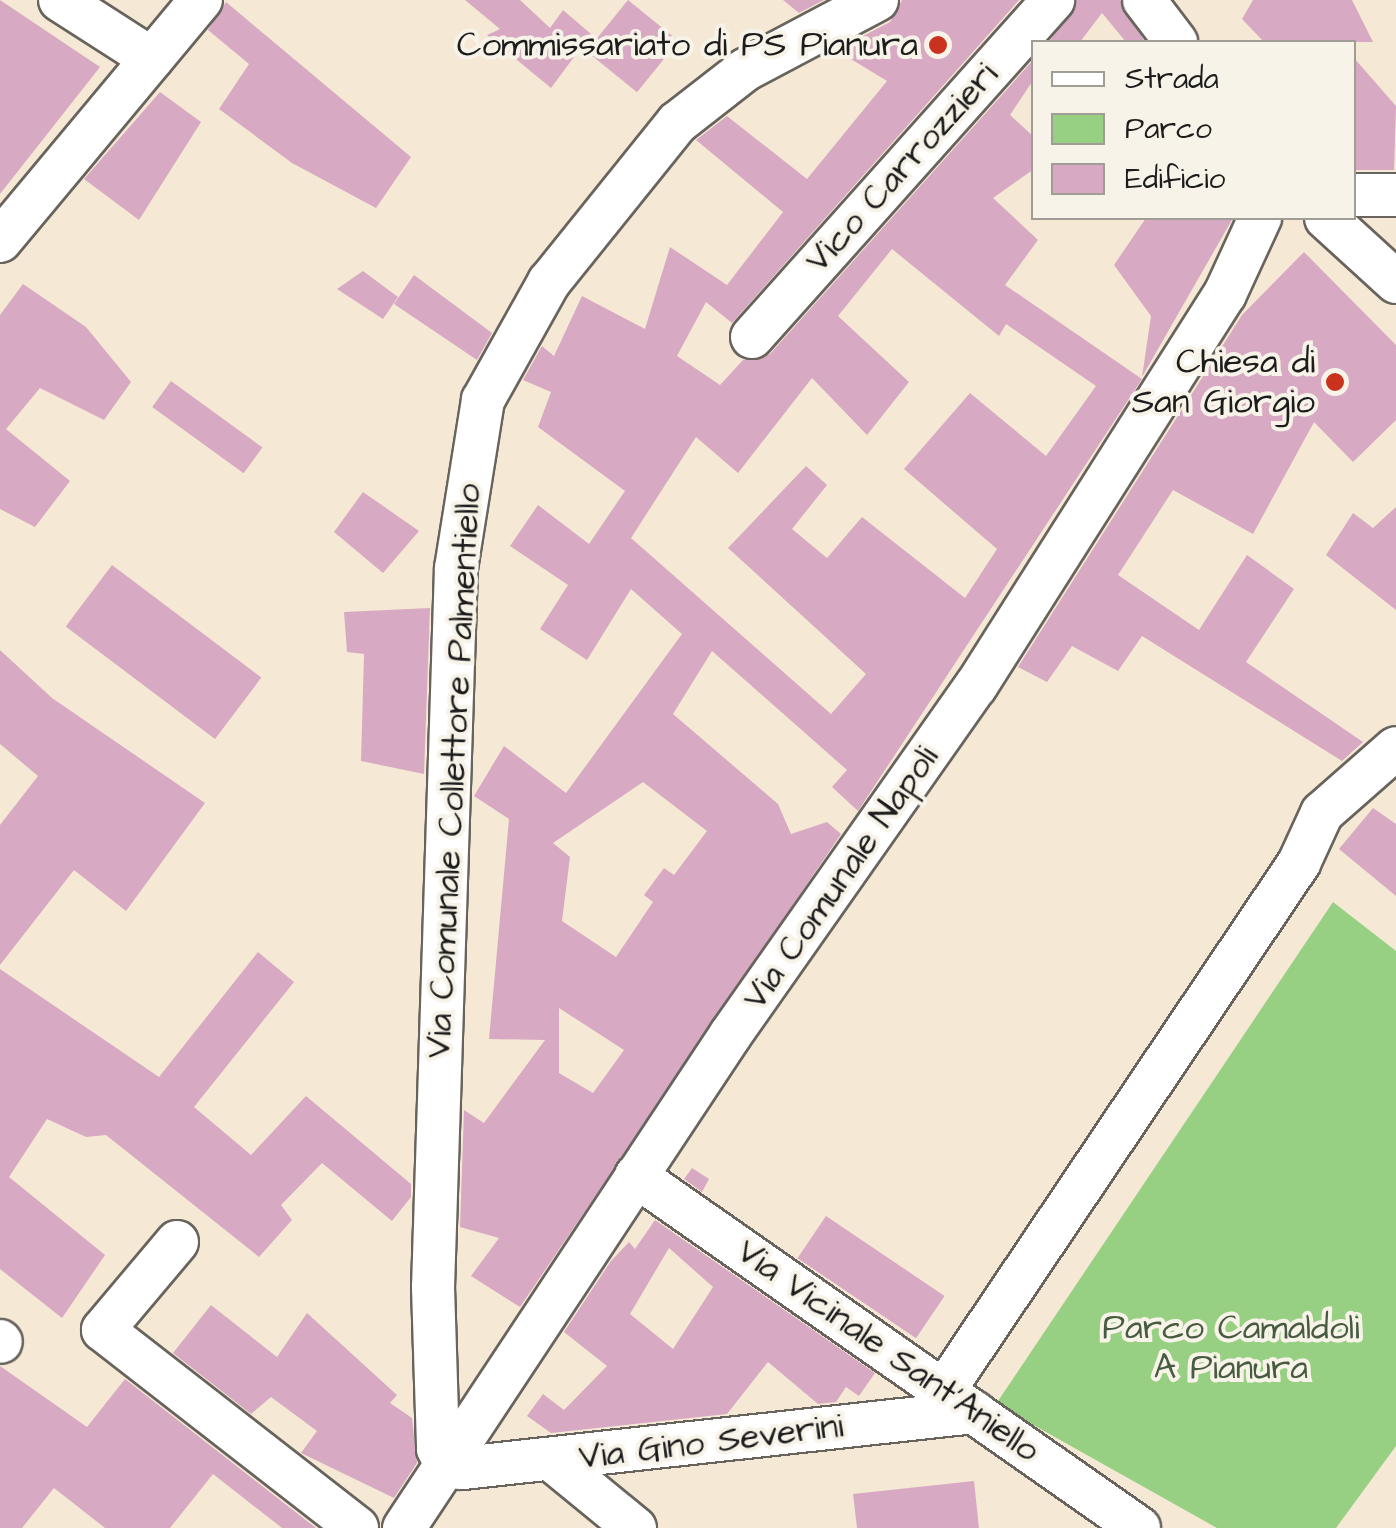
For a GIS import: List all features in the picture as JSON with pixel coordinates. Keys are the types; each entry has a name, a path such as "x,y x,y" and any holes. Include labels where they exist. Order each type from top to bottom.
{"street":[{"path":"60,0 152,58"},
{"path":"0,241 201,0"},
{"name":"Via Comunale Collettore Palmentiello","path":"448,1467 438,1448 433,1287 456,568 469,456 498,367 549,282 615,193 712,92 878,0"},
{"name":"Vico Carrozzieri","path":"752,337 1054,0"},
{"path":"1144,0 1174,40"},
{"path":"1356,195 1396,195"},
{"name":"Via Comunale Napoli","path":"404,1528 448,1467 636,1176 976,686 1225,294 1259,220"},
{"path":"1328,220 1396,282"},
{"path":"958,1402 1299,863 1322,814 1396,748"},
{"name":"Via Vicinale Sant'Aniello","path":"636,1176 1139,1528"},
{"path":"178,1242 103,1330 357,1528"},
{"name":"Via Gino Severini","path":"448,1467 553,1460 958,1402"},
{"path":"553,1460 635,1528"}],"green space":[{"name":"Parco Camaldoli A Pianura","path":"1333,902 1396,951 1396,1446 1336,1528 1217,1528 996,1404"}],"building":[{"path":"0,0 100,67 0,194"},
{"path":"465,0 520,0 550,28 563,10 591,34 551,88 487,35 500,29"},
{"path":"628,0 679,41 637,92 586,51"},
{"path":"783,0 824,0 799,13"},
{"path":"902,0 1019,0 732,323 706,302 677,356 720,385 743,360 770,354 1031,62 1031,84 1010,115 1031,134 1031,171 993,198 1038,240 1005,285 1142,379 858,811 832,787 847,770 712,651 673,714 778,804 791,834 827,822 841,834 520,1307 471,1276 499,1238 460,1227 464,1110 484,1123 545,1040 489,1039 509,819 474,796 504,746 566,793 682,634 631,589 587,660 540,629 568,585 510,546 538,505 589,544 625,491 538,427 551,392 523,380 542,346 554,356 582,296 645,329 670,247 727,285 783,212 696,140 727,116 807,179 887,81 836,50 890,22","holes":["892,249 999,336 1006,324 1096,386 1046,456 970,393 904,469 997,549 965,598 862,517 827,558 792,529 827,485 806,466 728,548 866,674 831,714 631,538 696,437 738,473 812,378 867,435 909,382 838,316","643,782 707,831 674,875 664,868 644,895 653,902 616,957 562,921 570,857 553,843","559,1008 624,1050 593,1093 559,1073"]},
{"path":"1077,0 1120,0 1144,40 1124,40 1102,13 1082,40 1050,40"},
{"path":"1253,0 1352,0 1373,42 1262,40 1242,19"},
{"path":"226,2 411,157 376,208 292,163 219,109 249,64 208,30"},
{"path":"1356,60 1396,106 1394,170 1356,170"},
{"path":"160,92 201,122 139,220 84,179"},
{"path":"1145,220 1232,220 1142,377 1151,316 1114,265"},
{"path":"1304,252 1396,345 1396,420 1353,462 1314,422 1253,534 1173,490 1118,575 1199,630 1247,555 1294,589 1246,662 1363,742 1342,761 1142,636 1118,671 1072,646 1047,682 1018,667 1242,315"},
{"path":"363,271 398,297 383,319 337,289"},
{"path":"414,275 492,333 477,360 394,304"},
{"path":"23,284 86,327 131,382 104,420 40,388 6,429 70,481 35,527 0,509 0,315"},
{"path":"171,381 262,447 244,473 152,407"},
{"path":"363,492 419,531 383,573 334,532"},
{"path":"1396,507 1396,610 1326,555 1353,513 1373,528"},
{"path":"112,565 261,678 215,739 66,626"},
{"path":"430,608 424,774 361,761 364,654 347,652 344,612"},
{"path":"0,650 52,698 205,803 126,911 74,870 0,965 0,825 38,776 0,744"},
{"path":"1373,808 1396,824 1396,896 1339,849"},
{"path":"258,952 294,982 194,1107 251,1155 306,1096 411,1184 411,1197 392,1221 322,1163 281,1205 292,1220 259,1257 106,1135 86,1137 47,1119 9,1177 105,1255 62,1318 0,1269 0,969 159,1077"},
{"path":"692,1168 709,1179 702,1192 684,1179"},
{"path":"826,1216 945,1296 916,1338 797,1258"},
{"path":"655,1220 875,1373 859,1396 846,1387 836,1402 818,1404 768,1362 727,1414 551,1433 527,1416 543,1394 564,1410 607,1366 564,1332 611,1261 629,1242 635,1249","holes":["669,1248 713,1287 673,1349 630,1314"]},
{"path":"211,1305 277,1357 307,1313 397,1395 390,1403 412,1418 417,1463 394,1498 301,1453 317,1431 271,1397 251,1414 173,1353"},
{"path":"0,1366 87,1427 125,1379 316,1528 282,1528 213,1474 170,1528 105,1528 54,1488 22,1528 0,1528"},
{"path":"974,1481 979,1528 857,1528 853,1494"}],"place":[{"name":"Commissariato di PS Pianura","path":"938,45"},
{"name":"Chiesa di San Giorgio","path":"1335,382"}]}
